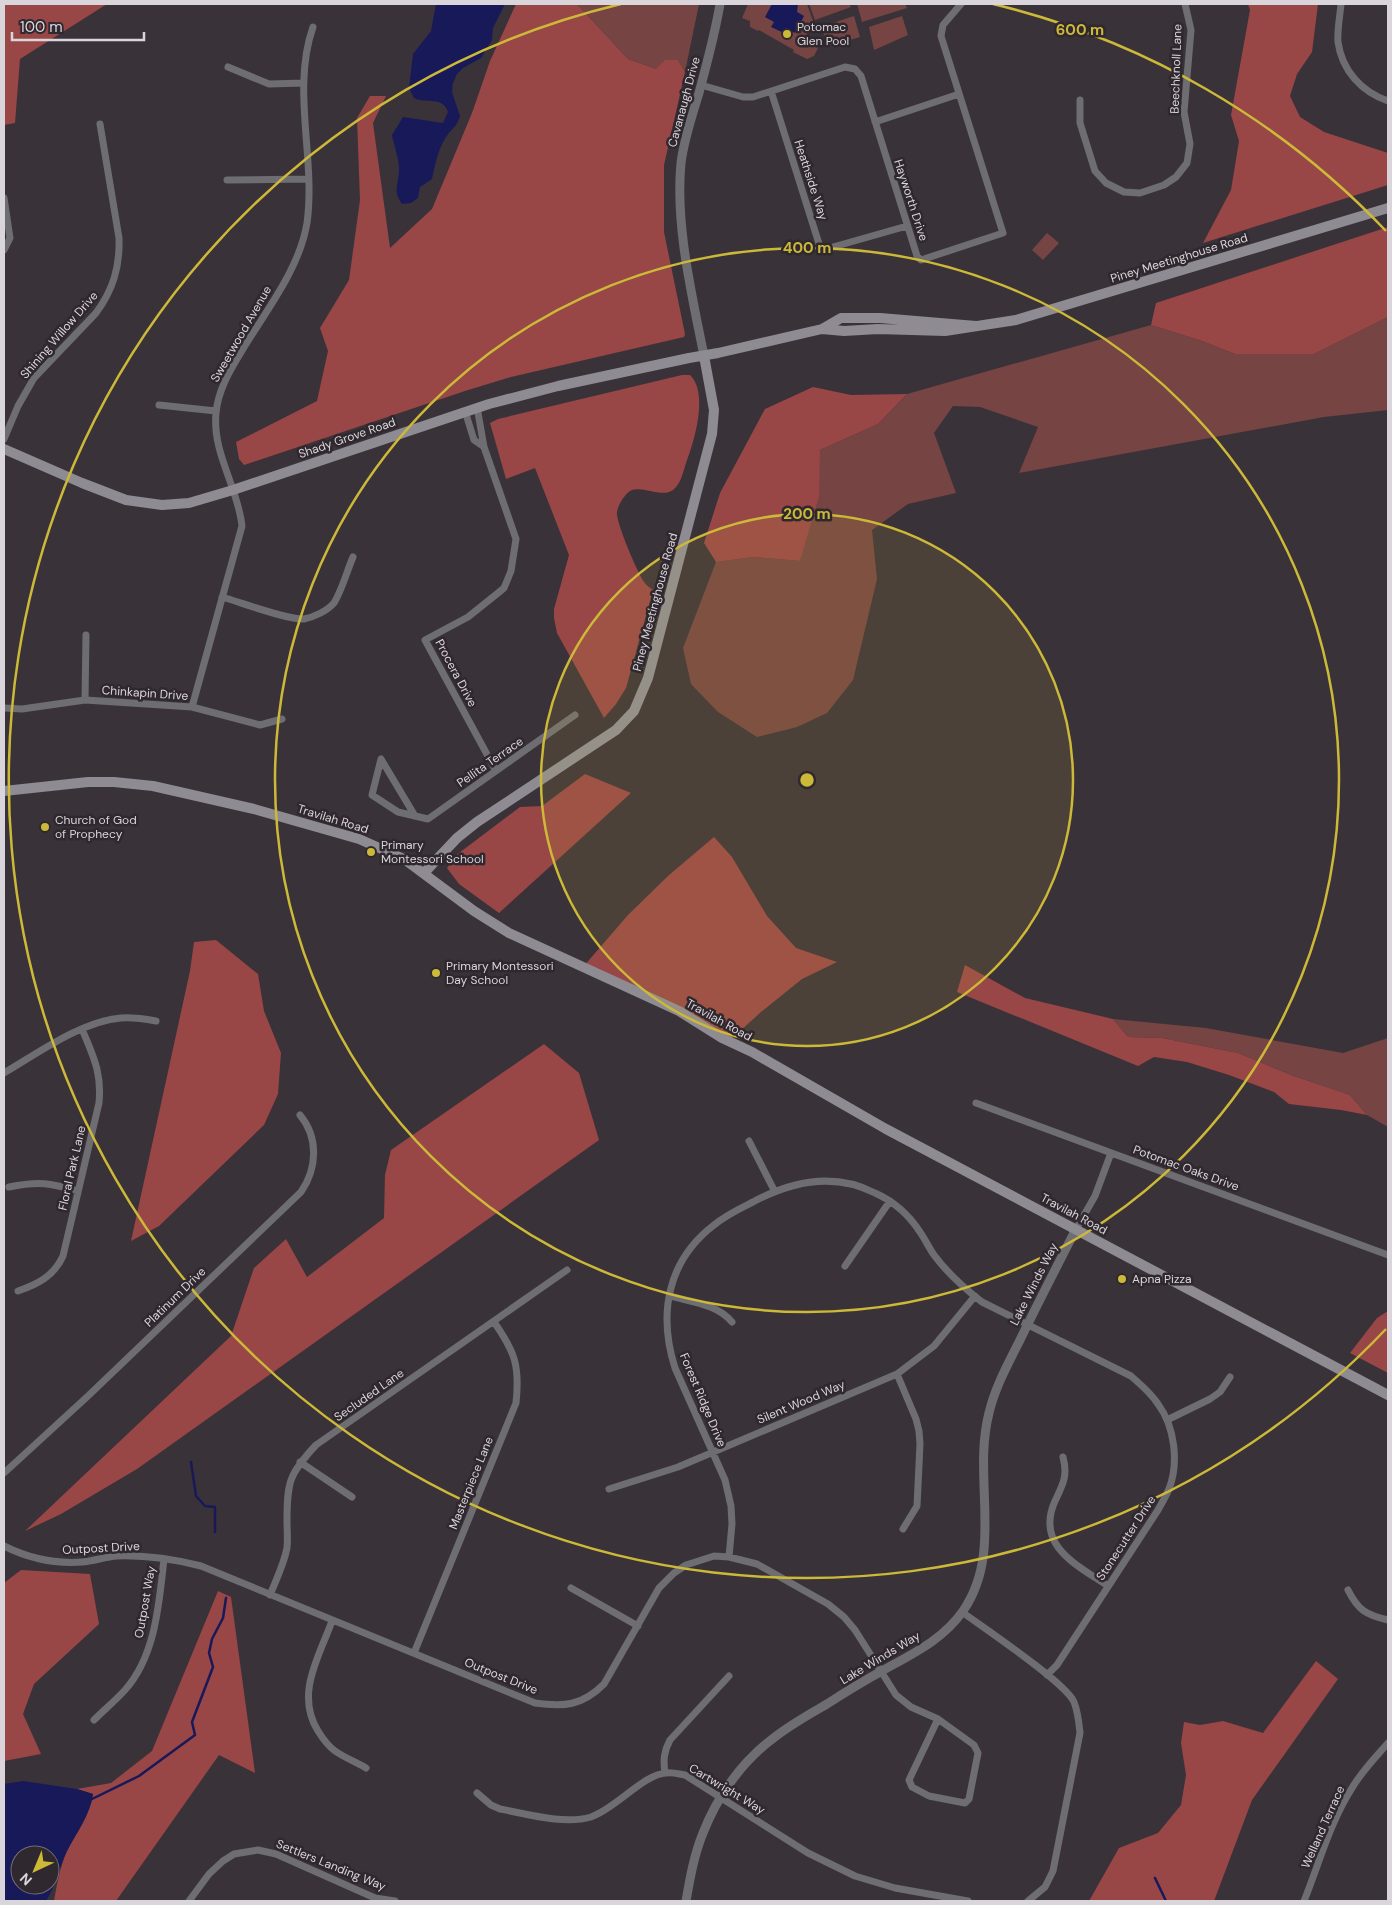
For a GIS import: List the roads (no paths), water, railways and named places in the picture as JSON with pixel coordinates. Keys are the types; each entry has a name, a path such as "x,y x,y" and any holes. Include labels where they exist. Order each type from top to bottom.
{"main road":[{"name":"Piney Meetinghouse Road","path":"424,873 457,838 477,822 605,738 628,719 634,711 648,678 712,434 714,410 704,356 822,328 841,318 880,318 976,326 1016,320 1388,208"},
{"name":"Shady Grove Road","path":"4,449 110,494 147,504 189,502 233,490 477,407 558,386 704,356"},
{"name":"Travilah Road","path":"4,791 88,782 114,782 153,786 254,809 359,839 404,859 474,911 509,933 679,1011 722,1038 752,1052 886,1129 1388,1395"}],"street":[{"name":"Cavanaugh Drive","path":"704,356 682,232 680,211 681,164 684,143 715,34 720,4"},
{"name":"Hayworth Drive","path":"701,85 743,97 753,97 844,67 855,69 861,76 907,226 917,256 921,260 1003,233 941,36 941,30 946,20 961,4"},
{"name":"Beechknoll Lane","path":"1080,100 1080,123 1095,171 1106,183 1124,192 1140,193 1164,185 1176,177 1187,163 1190,144 1184,112 1191,30 1186,4"},
{"path":"1342,4 1338,42 1343,62 1352,77 1364,89 1378,98 1388,101"},
{"name":"Sweetwood Avenue","path":"192,707 242,526 218,444 216,411 218,398 230,370 285,280 299,252 307,222 308,179 304,83 306,53 313,27"},
{"path":"228,67 269,84 304,83"},
{"name":"Heathside Way","path":"771,91 820,247 826,250 907,226"},
{"path":"875,122 959,94"},
{"name":"Shining Willow Drive","path":"4,439 18,406 34,378 96,313 111,290 116,277 120,252 100,124"},
{"path":"227,180 308,179"},
{"path":"4,198 10,238 4,250"},
{"path":"159,406 216,411"},
{"name":"Procera Drive","path":"477,407 484,447 516,539 511,571 504,588 498,593 468,617 425,640 496,772"},
{"name":"Procera Drive","path":"465,411 474,440 484,447"},
{"path":"222,597 290,618 303,619 315,616 325,611 333,603 353,556"},
{"path":"84,700 86,635"},
{"name":"Chinkapin Drive","path":"4,708 22,709 84,700 192,707 260,725 282,719"},
{"name":"Pellita Terrace","path":"415,816 381,760 372,794 398,812 415,816 428,819 576,716"},
{"path":"4,1073 82,1028 101,1021 122,1018 156,1021"},
{"name":"Floral Park Lane","path":"18,1291 35,1285 52,1274 63,1256 101,1088 100,1074 82,1028"},
{"name":"Potomac Oaks Drive","path":"976,1103 1388,1255"},
{"name":"Platinum Drive","path":"4,1473 88,1396 301,1192 308,1182 315,1159 311,1134 300,1115"},
{"path":"749,1141 774,1190"},
{"path":"1076,1229 1095,1196 1111,1153"},
{"name":"Forest Ridge Drive","path":"729,1556 732,1524 731,1506 725,1480 676,1368 670,1350 666,1322 675,1275 683,1259 701,1236 728,1214 774,1190 795,1184 830,1180 857,1186 876,1193 911,1220 921,1232 932,1253 964,1288 982,1302 1028,1324"},
{"path":"9,1187 30,1182 51,1184 78,1191"},
{"path":"845,1266 890,1202"},
{"name":"Lake Winds Way","path":"686,1901 694,1859 703,1833 721,1797 744,1765 770,1740 789,1727 937,1638 951,1626 962,1612 976,1587 984,1557 983,1459 989,1411 1000,1381 1076,1229"},
{"name":"Secluded Lane","path":"270,1596 287,1546 287,1494 290,1482 300,1462 316,1445 567,1270"},
{"path":"670,1296 715,1308 726,1314 732,1322"},
{"name":"Silent Wood Way","path":"609,1490 678,1467 897,1374 934,1346 975,1296"},
{"name":"Masterpiece Lane","path":"414,1653 516,1403 518,1380 515,1358 507,1340 494,1322"},
{"name":"Stonecutter Drive","path":"1028,1324 1131,1376 1148,1390 1167,1420 1175,1452 1169,1488 1158,1510 1056,1665 1047,1675"},
{"path":"897,1374 916,1419 920,1444 917,1506 904,1528"},
{"path":"1167,1420 1210,1399 1220,1392 1230,1377"},
{"path":"1063,1457 1066,1469 1065,1479 1051,1510 1051,1532 1059,1550 1066,1558 1108,1586"},
{"path":"300,1462 352,1497"},
{"name":"Outpost Drive","path":"4,1546 18,1553 50,1561 81,1562 115,1556 164,1558 201,1566 270,1596 535,1703 556,1706 574,1704 595,1692 604,1684 659,1588 674,1573 686,1565 700,1560 714,1556 729,1556 757,1564 828,1604 844,1617 855,1630 896,1695 911,1707 938,1719 974,1745 978,1753 969,1798 965,1803 929,1796 912,1787 909,1780 938,1719"},
{"name":"Outpost Way","path":"94,1720 125,1690 145,1658 154,1629 164,1558"},
{"path":"571,1588 638,1626"},
{"path":"1348,1590 1362,1611 1374,1617 1388,1620"},
{"path":"962,1612 1060,1685 1074,1701 1079,1722 1080,1733 1053,1871 1045,1887 1028,1901"},
{"path":"332,1621 309,1683 309,1710 314,1723 326,1743 335,1751 366,1768"},
{"path":"477,1793 491,1805 500,1809 563,1820 591,1817 653,1776 666,1772 663,1762 665,1749 670,1740 729,1676"},
{"name":"Welland Terrace","path":"1304,1901 1338,1816 1351,1790 1362,1773 1388,1743"},
{"name":"Cartwright Way","path":"666,1772 686,1774 808,1853 855,1876 895,1888 968,1901"},
{"name":"Settlers Landing Way","path":"189,1901 209,1874 223,1861 234,1854 258,1850 276,1854 375,1899 395,1901"}],"waterway":[{"path":"191,1462 196,1496 205,1506 215,1507 215,1532"},
{"path":"92,1799 139,1776 195,1735 192,1722 213,1667 209,1653 212,1639 223,1618 226,1598"},
{"path":"1155,1878 1166,1901"}],"place":[{"name":"Potomac Glen Pool","path":"787,34"},
{"name":"Church of God of Prophecy","path":"45,827"},
{"name":"Primary Montessori School","path":"371,852"},
{"name":"Primary Montessori Day School","path":"436,973"},
{"name":"Apna Pizza","path":"1122,1279"}]}
